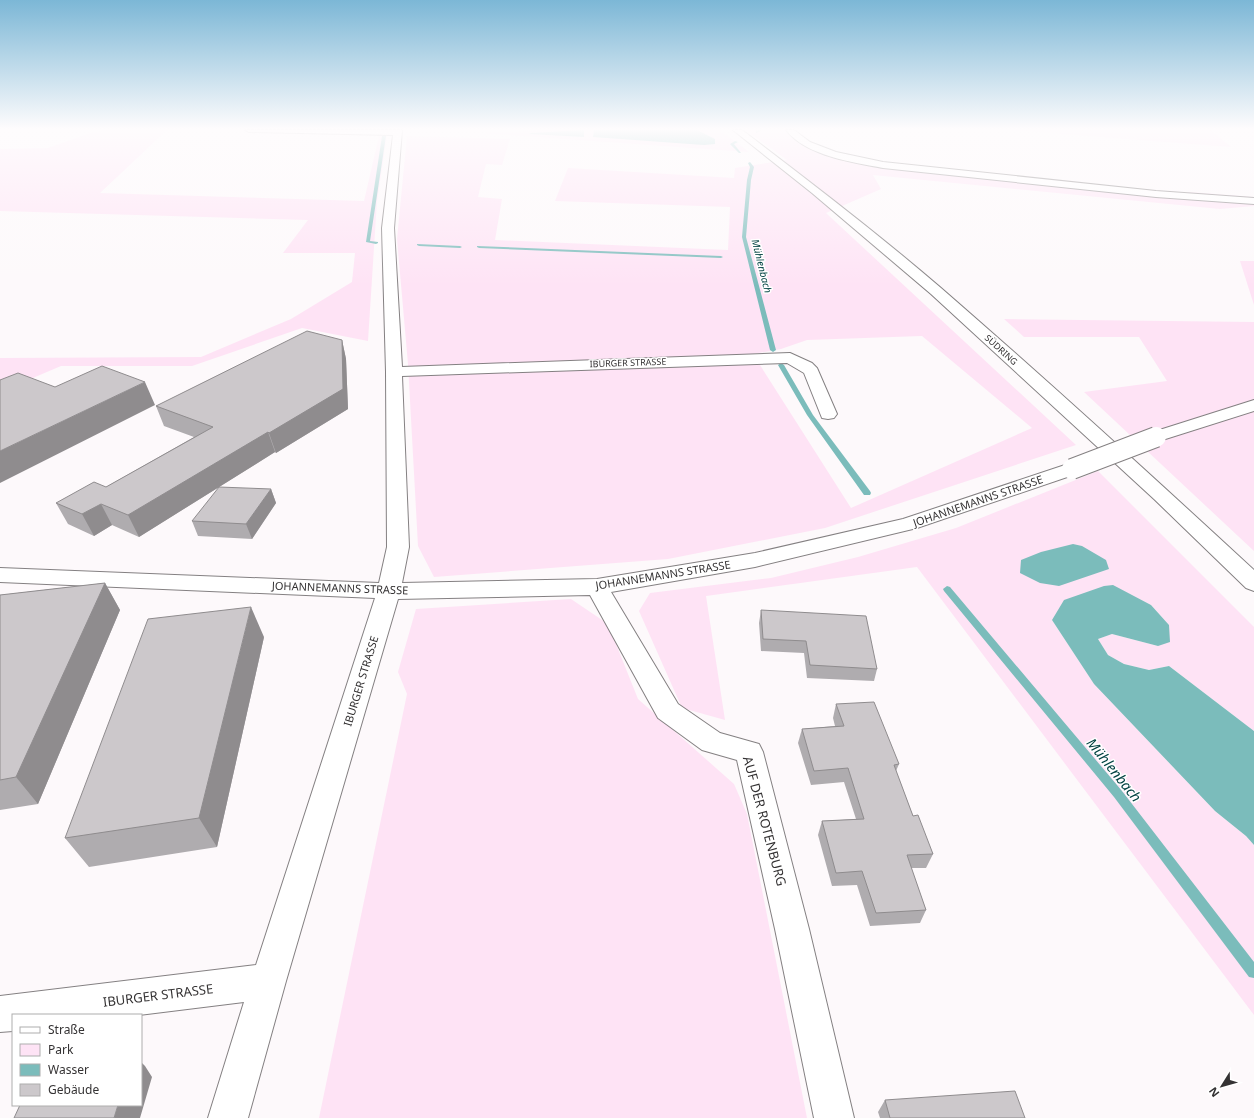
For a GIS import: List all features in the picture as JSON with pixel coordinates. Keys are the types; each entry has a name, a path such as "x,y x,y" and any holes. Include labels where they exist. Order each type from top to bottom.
{"street":[{"name":"IBURGER STRASSE","path":"228,1118 268,981 389,591 398,547 394,372 388,228 393,182"},
{"name":"SÜDRING","path":"806,182 936,291 1161,495 1254,583"},
{"path":"1045,182 1156,194 1254,201"},
{"name":"IBURGER STRASSE","path":"394,372 790,358 806,366 811,371 828,414"},
{"name":"JOHANNEMANNS STRASSE","path":"0,575 389,591 597,587 755,560 910,524 1072,469 1156,437 1254,404"},
{"name":"AUF DER ROTENBURG","path":"597,587 668,711 712,742 749,752 792,929 834,1118"},
{"name":"IBURGER STRASSE","path":"0,1014 268,981"}],"green space":[{"path":"0,182 112,182 100,193 364,201 368,182 380,182 377,201 368,341 302,328 192,366 61,366 0,392 0,358 201,357 291,319 352,282 355,253 283,253 308,220 0,211"},
{"path":"403,182 482,182 478,197 502,199 495,240 728,250 730,207 555,201 562,182 877,182 881,189 826,213 1076,445 825,528 668,559 434,577 418,546 408,364 397,239","holes":["922,336 1032,428 851,508 753,354 781,349 807,340"]},
{"path":"946,182 1037,182 1167,198 1190,192 1254,197 1254,206 1220,209"},
{"path":"1240,261 1254,261 1254,305"},
{"path":"1004,319 1254,322 1254,551 1084,392 1167,381 1139,337 1024,337"},
{"path":"1098,471 1254,627 1254,731 1169,666 1149,670 1124,664 1108,655 1098,639 1112,634 1158,646 1169,625 1151,605 1113,586 1052,620 1094,684 1215,811 1246,836 1254,845 1254,1015 917,567 706,596 725,720 682,708 639,611 650,593 771,578 858,557 956,528"},
{"path":"571,599 608,624 638,699 734,784 747,814 807,1118 319,1118 407,694 398,672 416,609"}],"water":[{"path":"1073,544 1082,546 1106,560 1109,569 1059,586 1040,583 1020,573 1021,560 1041,552"},
{"path":"1113,585 1151,605 1169,625 1170,642 1158,646 1112,634 1098,639 1108,655 1124,664 1149,670 1169,666 1254,731 1254,845 1246,836 1215,811 1094,684 1052,620 1064,600 1104,586"}],"building":[{"path":"307,331 342,340 343,389 128,515 101,504 82,514 56,503 94,482 106,487 213,427 156,406"},
{"path":"102,366 145,382 0,451 0,380 18,373 55,387"},
{"path":"219,487 271,489 246,524 192,521"},
{"path":"105,583 16,777 0,780 0,595"},
{"path":"251,607 199,818 65,838 148,619"},
{"path":"761,610 866,616 877,669 810,665 806,641 763,639"},
{"path":"874,702 899,764 894,765 913,816 918,815 933,854 907,855 926,910 876,913 862,871 836,873 822,821 864,819 848,768 814,771 802,729 844,726 836,704"},
{"path":"1015,1091 1025,1118 890,1118 885,1100"},
{"path":"20,1106 118,1106 114,1118 14,1118"}],"waterway":[{"path":"376,243 368,242 377,182"},
{"name":"Mühlenbach","path":"749,182 744,237 773,350"},
{"path":"419,245 460,247"},
{"path":"479,247 721,257"},
{"name":"Mühlenbach","path":"781,365 810,415 867,493"},
{"name":"Mühlenbach","path":"947,589 1118,794 1254,972"}]}
